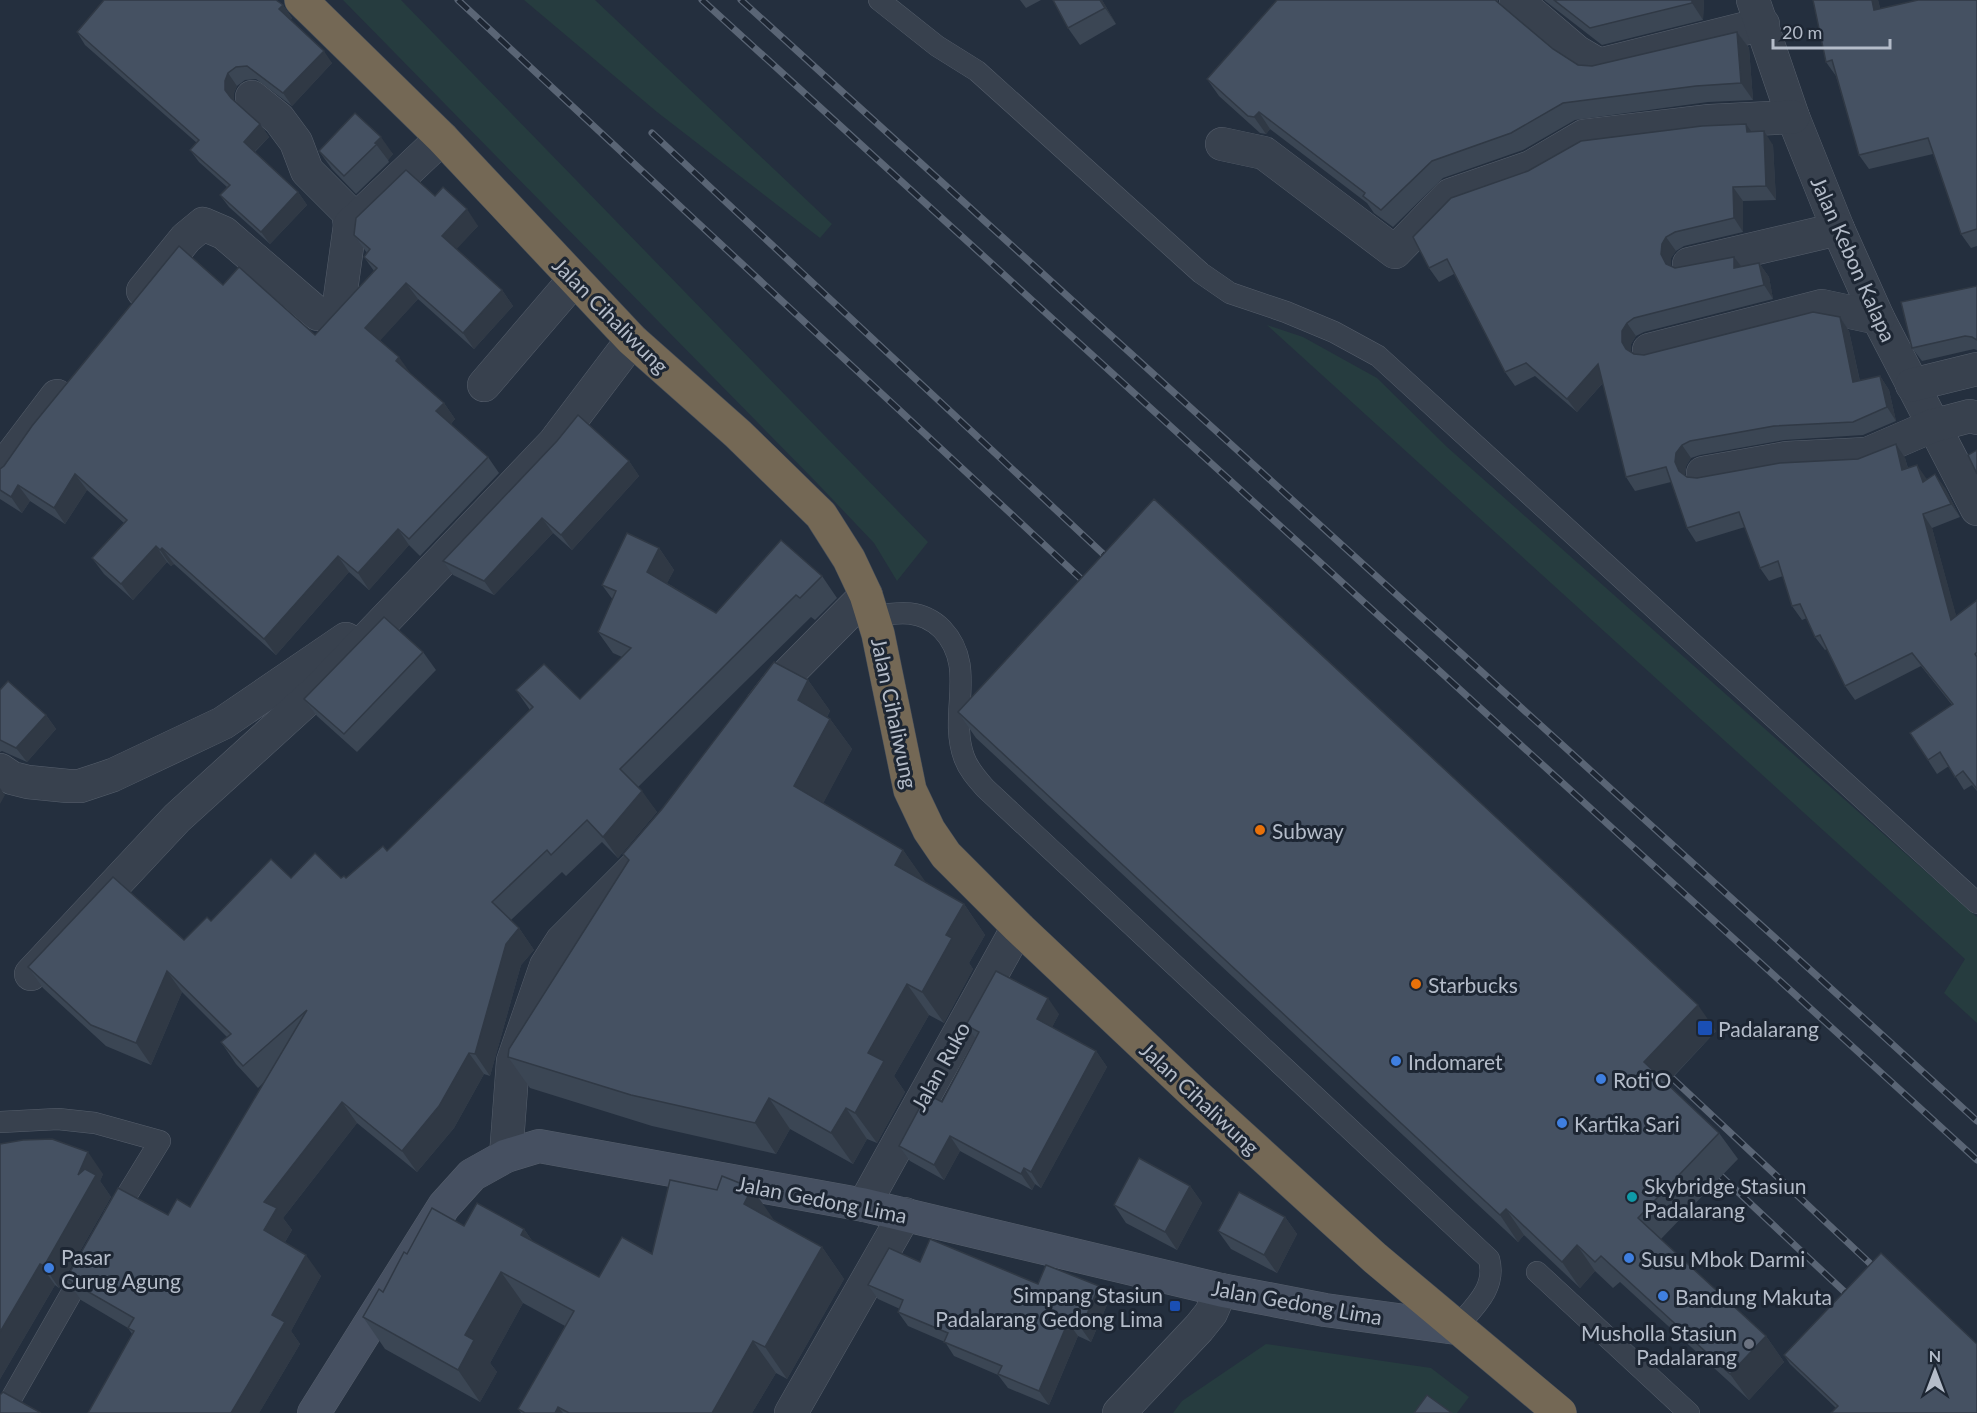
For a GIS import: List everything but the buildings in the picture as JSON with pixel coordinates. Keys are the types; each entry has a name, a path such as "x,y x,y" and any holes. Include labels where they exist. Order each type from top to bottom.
{"highway":[{"name":"Jalan Cihaliwung","path":"301,0 442,138 573,280 632,340 738,434 821,515 849,559 870,606 910,789 929,830 946,855 1018,927 1197,1096 1375,1258 1560,1413"}],"street":[{"path":"1516,0 1577,52 1599,64 1758,12"},
{"name":"Jalan Kebon Kalapa","path":"1758,12 1793,117 1838,230 1878,318 1977,509"},
{"path":"124,315 186,238 203,224 224,233 318,314 338,312 351,225 348,212 307,171 296,141 279,119 252,97"},
{"path":"1222,144 1264,153 1395,252 1450,195 1531,167 1584,136 1710,121 1793,117"},
{"path":"351,225 442,138"},
{"path":"1689,264 1838,230"},
{"path":"484,385 573,280"},
{"path":"1649,350 1822,306 1878,318"},
{"path":"31,974 177,818 319,689 554,443 632,340"},
{"path":"1912,385 1977,369"},
{"path":"0,471 28,431 75,374"},
{"path":"1703,473 1787,458 1867,454 1932,426 1970,416 1977,418"},
{"path":"744,728 779,683 870,606"},
{"path":"0,770 12,778 28,782 68,786 80,786 113,775 222,723 356,632 385,620"},
{"path":"506,1156 513,1061 546,966 562,942 654,847"},
{"name":"Jalan Ruko","path":"864,1205 1018,927"},
{"name":"Jalan Gedong Lima","path":"315,1413 444,1206 472,1175 506,1156 539,1146 864,1205 1221,1290 1324,1310 1456,1328"},
{"path":"791,1413 905,1214"},
{"path":"1119,1413 1199,1328 1211,1313 1221,1290"}],"lane":[{"path":"879,0 937,46 977,71 1201,273 1230,293 1286,312 1334,332 1378,356 1977,903"},
{"path":"870,606 924,615 950,638 960,658 959,737 964,758 979,781 1489,1259 1493,1271 1484,1294 1456,1328"},
{"path":"0,1122 67,1120 94,1123 160,1141 99,1243 3,1413"},
{"path":"1537,1272 1689,1413"}],"green space":[{"path":"343,0 401,0 928,542 897,581 874,543 818,484"},
{"path":"524,0 595,0 832,224 820,238 657,112"},
{"path":"1267,325 1303,337 1377,378 1447,447 1977,917 1977,1023 1944,993 1965,959"},
{"path":"1266,1344 1431,1368 1469,1397 1457,1413 1173,1413 1182,1401"}],"railway":[{"path":"458,0 1093,590"},
{"path":"702,0 1977,1160"},
{"path":"741,0 1977,1121"},
{"path":"652,133 1115,565"},
{"path":"1672,1078 1876,1269"},
{"path":"1721,1176 1850,1297"}],"place":[{"name":"Subway","path":"1260,830"},
{"name":"Starbucks","path":"1416,984"},
{"name":"Padalarang","path":"1705,1028"},
{"name":"Indomaret","path":"1396,1061"},
{"name":"Roti'O","path":"1601,1079"},
{"name":"Kartika Sari","path":"1562,1123"},
{"name":"Skybridge Stasiun Padalarang","path":"1632,1197"},
{"name":"Susu Mbok Darmi","path":"1629,1258"},
{"name":"Pasar Curug Agung","path":"49,1268"},
{"name":"Bandung Makuta","path":"1663,1296"},
{"name":"Simpang Stasiun Padalarang Gedong Lima","path":"1175,1306"},
{"name":"Musholla Stasiun Padalarang","path":"1749,1344"}]}
